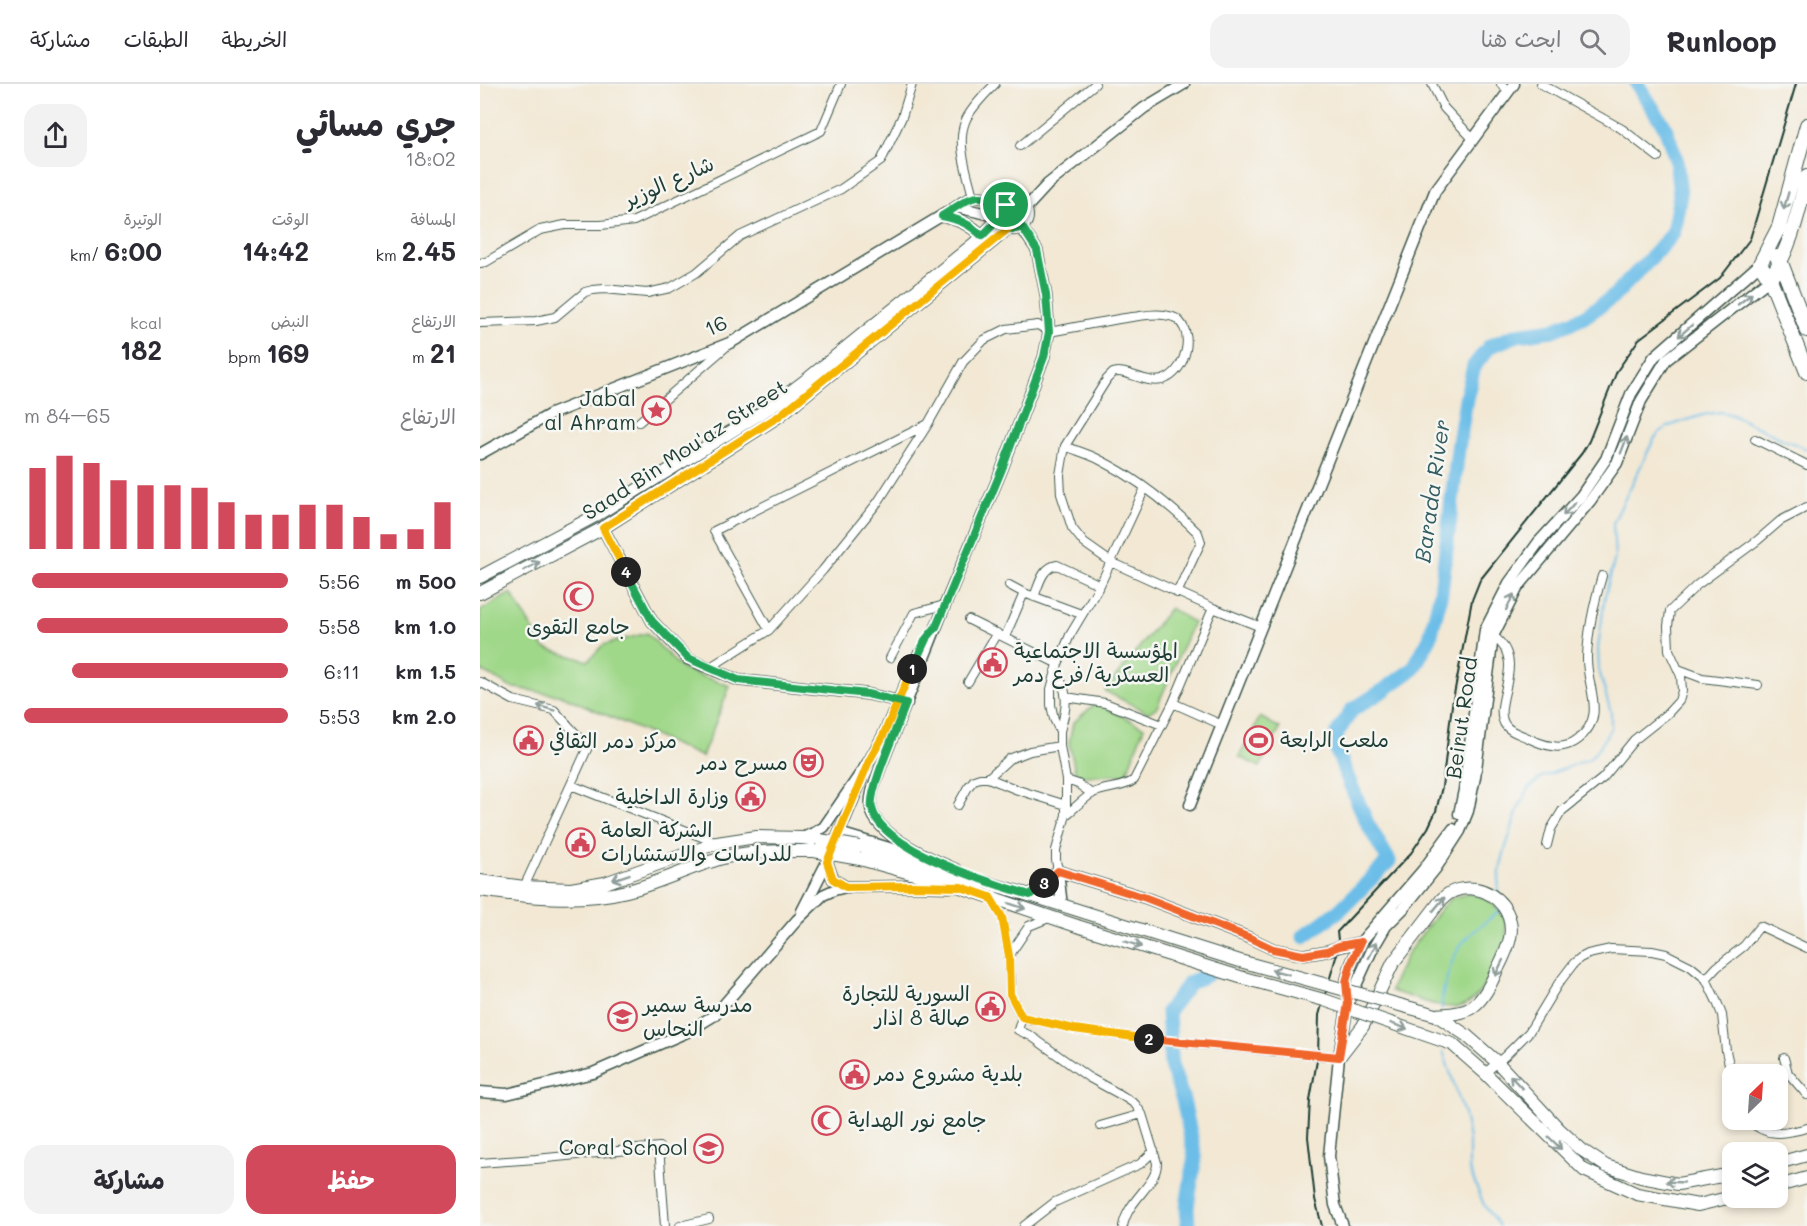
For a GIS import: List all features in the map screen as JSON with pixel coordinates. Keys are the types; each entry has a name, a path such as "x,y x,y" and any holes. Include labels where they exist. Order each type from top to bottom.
{"main road":[{"path":"1807,125 1779,227 1760,264 1770,279 1807,372"},
{"path":"1770,279 1781,263 1793,232 1807,177"},
{"path":"1014,203 1025,209 1027,220 1015,228 1003,224 1001,217 1006,205 1014,203"},
{"path":"942,216 969,224 982,236"},
{"name":"Saad Bin Mou'az Street","path":"480,577 595,516 769,408 982,236 1001,217"},
{"name":"Saad Bin Mou'az Street","path":"480,593 603,528 779,416 1015,228"},
{"path":"1768,248 1781,263 1807,330"},
{"path":"480,881 571,890 605,883 717,843 756,837 802,838 817,845 860,853 993,891 1077,926 1240,977 1324,1000 1452,1044 1485,1073 1584,1170 1637,1194 1698,1205 1722,1199"},
{"path":"480,890 521,896 570,898 627,891 727,856 817,845"},
{"path":"860,853 961,887 1030,895 1240,961 1436,1015 1466,1035 1498,1063 1560,1130 1582,1150 1606,1166 1641,1177 1678,1184 1722,1176"},
{"path":"1339,1057 1363,1026 1393,963 1442,899 1447,894 1461,889 1479,890 1494,896 1507,912 1512,931 1506,952 1485,993 1471,1008 1462,1012 1436,1015"},
{"path":"1788,1160 1807,1155"},
{"path":"1788,1185 1805,1182"}],"street":[{"name":"شارع الوزير","path":"480,263 486,262 540,230 565,225 601,225 634,221 821,130 841,84"},
{"path":"480,323 536,321 555,317 585,292 592,290 647,293 670,288 696,273 740,236 840,189 881,161 902,117 912,84"},
{"path":"995,84 966,119 962,149 973,197 990,198 1006,205"},
{"path":"1020,146 1095,84"},
{"path":"1432,84 1444,108 1473,140"},
{"path":"1541,84 1622,129 1658,157"},
{"path":"1025,209 1048,184 1144,108 1178,85"},
{"path":"1190,805 1435,191 1473,140 1508,86"},
{"name":"16","path":"480,454 551,414 732,342 973,197"},
{"path":"956,207 1001,217"},
{"path":"1015,228 1037,250 1046,295 1049,332 1044,357 1002,469 936,627 920,651 873,790 871,808 881,826 908,846 993,891 1002,917 1009,956 1010,994 1022,1017 1018,1030 1031,1036 1088,1077 1129,1100 1142,1114 1154,1151 1157,1171 1154,1178 1130,1206 1123,1226"},
{"path":"1348,1003 1346,982 1361,942 1424,870 1454,829 1461,809 1464,790 1485,630 1509,583 1538,543 1581,496 1606,459 1631,394 1654,357 1760,264"},
{"name":"Beirut Road","path":"1343,1226 1335,1205 1329,1156 1339,1057 1348,1003 1372,950 1386,926 1430,875 1460,831 1468,811 1475,777 1493,636 1518,587 1590,501 1617,463 1641,401 1666,360 1770,279"},
{"path":"710,668 769,630 824,570 878,502 928,424 963,362 984,340 1006,329 1038,325 1049,332 1098,322 1157,314 1175,317 1184,327 1187,345 1183,361 1174,374 1164,380 1152,381 1119,372 1113,373 1107,379 1065,446 1060,475 1061,494 1072,528 1084,543 1111,562 1177,593 1261,627"},
{"path":"639,422 732,342"},
{"path":"769,630 714,531 928,424"},
{"path":"1755,439 1807,465"},
{"path":"1065,446 1098,459 1145,488 1198,532 1202,542 1177,593"},
{"path":"1060,731 1051,705 1051,689 1056,668 1081,614 1100,585 1145,488"},
{"path":"1547,845 1551,829 1562,810 1603,778 1634,740 1675,706 1682,695 1678,669 1669,650 1670,610 1780,520 1807,507"},
{"path":"603,528 652,621 688,658 738,680 867,694 902,702"},
{"path":"1034,597 1046,570 1051,566 1057,565 1100,585"},
{"path":"1493,636 1506,649 1509,660 1502,711 1504,723 1513,731 1549,746 1575,742 1588,728 1594,710 1593,691 1587,667 1588,636 1602,576"},
{"path":"1010,585 1024,593 1081,614"},
{"path":"968,682 1001,635 1024,593"},
{"path":"890,658 914,613 945,605"},
{"path":"1066,815 1092,794 1134,780 1173,703 1213,608"},
{"path":"969,620 1001,635 1056,668 1065,688 1060,746 1066,780 1066,815 1056,850 1062,906"},
{"path":"1678,669 1702,678 1758,685"},
{"path":"480,682 513,700 555,710 588,747 524,887"},
{"path":"1066,697 1105,703 1162,725"},
{"path":"802,838 824,827 869,761 902,702"},
{"path":"1173,703 1222,725"},
{"path":"988,778 1009,759 1030,751 1060,746"},
{"path":"797,920 827,862 869,761"},
{"path":"958,805 968,787 974,780 980,778 988,778 1066,805"},
{"path":"1066,780 1078,784 1092,794"},
{"path":"571,785 717,843"},
{"path":"838,833 942,864"},
{"path":"827,862 833,879 846,887"},
{"path":"1058,871 1146,898 1273,949 1303,955 1361,942"},
{"path":"1030,895 1058,871"},
{"path":"480,1092 507,1094 593,1073 687,1032 715,1016 797,920 823,896 834,890 846,887 961,887"},
{"path":"1009,956 1029,926 1051,917"},
{"path":"1706,979 1717,967 1744,946 1760,926 1807,948"},
{"path":"1485,1073 1529,1032 1558,984 1574,963 1588,954 1611,949 1652,951 1678,959 1706,979 1722,1015 1729,1064"},
{"path":"1022,1017 1074,1029 1156,1040 1339,1057"},
{"path":"1784,1058 1788,1073 1807,1095"},
{"path":"1100,1126 1142,1114"},
{"path":"1764,1130 1775,1134 1786,1134 1807,1128"},
{"path":"480,1163 659,1147 665,1226"},
{"path":"1024,1226 1055,1202 1140,1164 1154,1151"},
{"path":"680,1226 709,1219"}],"green space":[{"path":"511,593 544,648 588,661 603,645 647,633 682,669 730,686 702,757 563,696 510,687 480,670 480,611"},
{"path":"1170,608 1193,622 1157,707 1148,713 1105,691"},
{"path":"1096,703 1144,727 1126,775 1076,776 1069,743 1073,723"},
{"path":"1260,717 1280,728 1260,767 1239,757"},
{"path":"1467,894 1482,897 1496,906 1506,928 1504,944 1478,994 1466,1004 1452,1007 1391,991 1407,954 1441,908 1452,898"}],"waterway":[{"name":"Barada River","path":"1304,936 1340,910 1389,861 1367,823 1349,781 1336,748 1337,733 1352,710 1413,669 1430,638 1441,592 1458,449 1474,366 1490,346 1517,335 1553,330 1582,318 1613,297 1673,233 1680,195 1676,159 1665,127 1637,84"},
{"path":"1497,894 1505,850 1518,809 1529,788 1542,777 1589,759 1611,728 1611,713 1599,670 1598,648 1605,596 1615,558 1613,523 1654,439 1669,426 1720,412 1730,414 1807,449"},
{"path":"1442,1009 1444,988 1454,956 1464,940 1498,912 1498,908"},
{"name":"Barada River","path":"1188,1226 1187,1207 1195,1156 1183,1100 1171,1065 1168,1011 1189,983 1208,974"},
{"path":"1443,1051 1464,1114 1469,1139 1469,1169 1484,1205 1499,1226"}],"railway":[{"path":"1322,1226 1315,1199 1308,1137 1310,1100 1318,1055 1319,1015 1339,947 1337,932 1411,853 1428,828 1436,811 1442,787 1452,705 1472,600 1480,580 1582,453 1617,371 1639,339 1720,278 1750,239 1796,84"}],"place":[{"name":"Jabal al Ahram","path":"657,411"},
{"name":"جامع التقوى","path":"578,596"},
{"name":"المؤسسة الاجتماعية العسكرية/فرع دمر","path":"993,663"},
{"name":"ملعب الرابعة","path":"1259,740"},
{"name":"مركز دمر الثقافي","path":"528,741"},
{"name":"مسرح دمر","path":"809,763"},
{"name":"وزارة الداخلية","path":"750,797"},
{"name":"الشركة العامة للدراسات والاستشارات","path":"580,842"},
{"name":"السورية للتجارة صالة 8 اذار","path":"991,1006"},
{"name":"مدرسة سمير النحاس","path":"622,1017"},
{"name":"بلدية مشروع دمر","path":"854,1074"},
{"name":"جامع نور الهداية","path":"827,1120"},
{"name":"Coral School","path":"709,1148"}],"route":[{"path":"1006,205 990,198 973,197 963,201 942,216 969,224 982,236 1001,217 1003,224 1006,226 1009,228 1022,227 1037,250 1046,295 1049,332 1044,357 1002,469 936,627 920,651 897,701 883,736 869,761 838,833 827,862 830,874 833,879 846,887 961,887 990,897 1002,917 1009,956 1010,994 1022,1017 1074,1029 1156,1040 1339,1057 1348,1003 1346,982 1361,942 1303,955 1273,949 1146,898 1058,871 1030,895 995,885 942,864 908,846 881,826 871,808 873,790 906,703 897,701 867,694 738,680 688,658 652,621 603,528 779,416 1009,228 1006,226 1003,224 1002,221 1001,217 1006,205"}]}
